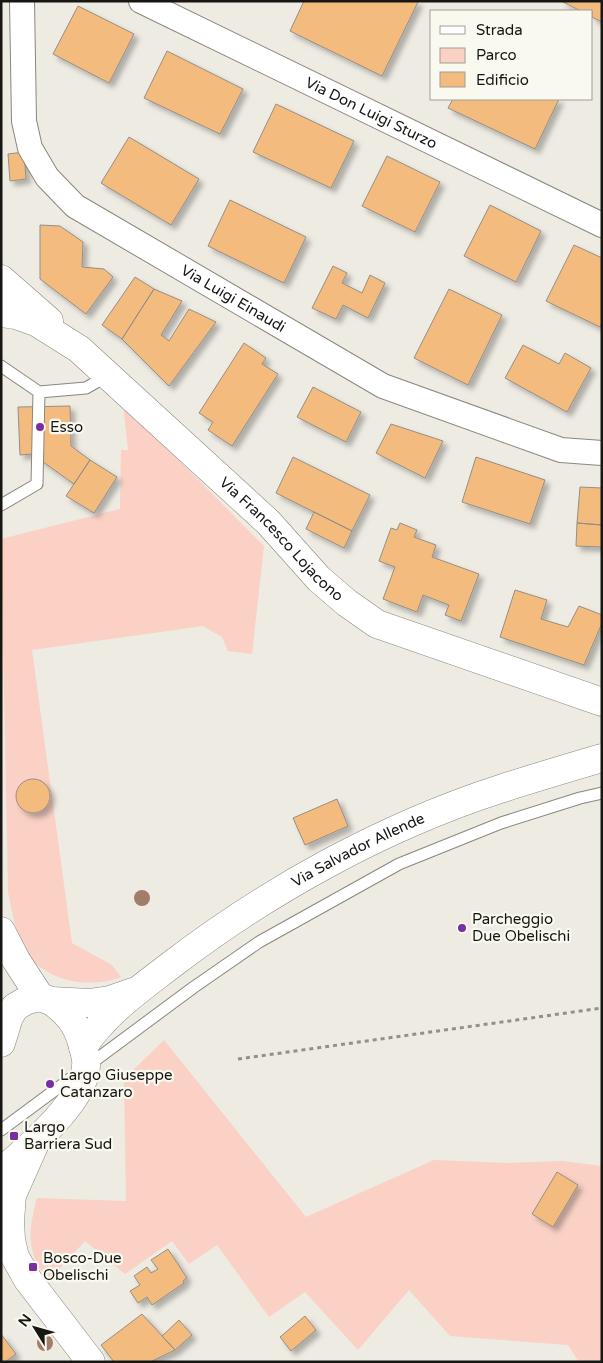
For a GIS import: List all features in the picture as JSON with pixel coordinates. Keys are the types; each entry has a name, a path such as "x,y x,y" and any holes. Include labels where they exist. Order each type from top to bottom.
{"main road":[{"path":"1,279 79,349"},
{"name":"Via Francesco Lojacono","path":"1,313 16,315 36,322 79,349 268,522 320,579 347,603 378,624 602,702"},
{"name":"Via Salvador Allende","path":"139,990 204,940 251,908 352,851 411,823 499,789 602,758"},
{"path":"1,931 16,960 46,999 65,1011 75,1024 85,1056"},
{"path":"1,1043 9,1016 16,1006 26,1000 46,999 89,1003 110,1000 139,990"},
{"path":"1,1172 36,1141 71,1101 79,1089 85,1056 94,1031 139,990"},
{"path":"36,1141 12,1195 10,1221 15,1257 28,1280 91,1362"}],"street":[{"name":"Via Luigi Einaudi","path":"22,1 24,122 30,148 47,177 75,206 382,386 561,450 602,453"},
{"name":"Via Don Luigi Sturzo","path":"141,1 602,225"}],"lane":[{"path":"1,366 39,392 86,388 108,376"},
{"path":"1,506 37,484 39,392"},
{"path":"1,1130 85,1056 116,1046 194,987 259,942 399,864 501,823 602,793"}],"path":[{"path":"238,1059 602,1008"}],"green space":[{"path":"123,404 264,546 252,654 228,651 222,637 203,626 32,650 72,943 112,965 121,977 95,983 67,980 42,969 24,949 14,921 8,892 1,539 120,509 121,450 128,450"},
{"path":"164,1040 306,1217 434,1160 508,1163 562,1161 602,1166 602,1362 579,1362 568,1345 450,1336 409,1290 358,1350 305,1292 269,1317 217,1245 189,1264 172,1241 125,1274 85,1241 48,1281 32,1251 32,1221 37,1198 126,1201 124,1079"}],"building":[{"path":"304,1 418,2 382,76 290,31"},
{"path":"561,1 602,1 602,22 593,18 593,10 579,10"},
{"path":"78,6 134,34 109,83 53,54"},
{"path":"167,51 243,89 220,134 144,98"},
{"path":"452,100 559,100 535,149 448,108"},
{"path":"276,104 354,141 331,188 253,152"},
{"path":"129,137 199,179 171,225 101,183"},
{"path":"24,152 26,179 10,181 8,154"},
{"path":"387,156 440,182 415,232 362,206"},
{"path":"230,200 306,237 284,283 208,246"},
{"path":"490,205 541,231 516,282 464,256"},
{"path":"40,225 60,226 83,242 82,267 104,269 113,277 86,314 40,279"},
{"path":"574,245 602,258 602,323 600,327 546,301"},
{"path":"333,266 347,273 342,283 362,293 370,275 385,283 368,318 343,305 336,319 312,308"},
{"path":"135,277 154,289 122,339 102,325"},
{"path":"154,289 182,301 161,335 169,341 189,309 216,322 169,386 122,339"},
{"path":"449,289 502,315 468,385 414,358"},
{"path":"244,343 266,358 262,364 278,374 232,446 208,430 213,422 199,413"},
{"path":"523,345 559,364 565,353 591,368 567,412 505,378"},
{"path":"313,387 361,412 346,442 297,417"},
{"path":"70,406 71,446 90,460 74,484 32,454 20,455 18,407"},
{"path":"391,424 443,441 425,478 376,453"},
{"path":"293,457 370,495 352,531 276,493"},
{"path":"476,457 545,480 530,524 462,502"},
{"path":"90,460 117,477 94,513 66,496"},
{"path":"580,487 602,488 602,525 577,523"},
{"path":"314,512 352,531 344,548 306,529"},
{"path":"400,523 417,530 414,537 436,545 432,557 479,574 461,621 445,615 449,605 423,595 417,612 383,599 395,567 379,561 391,528 397,530"},
{"path":"577,523 602,525 602,547 576,546"},
{"path":"515,590 547,600 541,619 568,627 579,606 602,615 602,623 584,665 500,637"},
{"path":"33,779 45,784 50,796 45,808 33,813 21,808 16,796 21,784"},
{"path":"337,799 348,826 305,845 293,818"},
{"path":"557,1172 578,1185 553,1227 532,1214"},
{"path":"168,1249 187,1278 183,1281 184,1283 152,1305 147,1297 138,1303 130,1291 140,1285 134,1276 147,1267 151,1273 158,1269 151,1260"},
{"path":"142,1314 175,1350 150,1362 114,1362 101,1345"},
{"path":"305,1316 316,1330 291,1351 280,1337"},
{"path":"179,1320 192,1335 175,1350 162,1336"},
{"path":"1,1334 16,1354 5,1362 1,1362"}],"place":[{"name":"Esso","path":"40,427"},
{"name":"Parcheggio Due Obelischi","path":"462,928"},
{"name":"Largo Giuseppe Catanzaro","path":"50,1084"},
{"name":"Largo Barriera Sud","path":"14,1136"},
{"name":"Bosco-Due Obelischi","path":"33,1267"}]}
